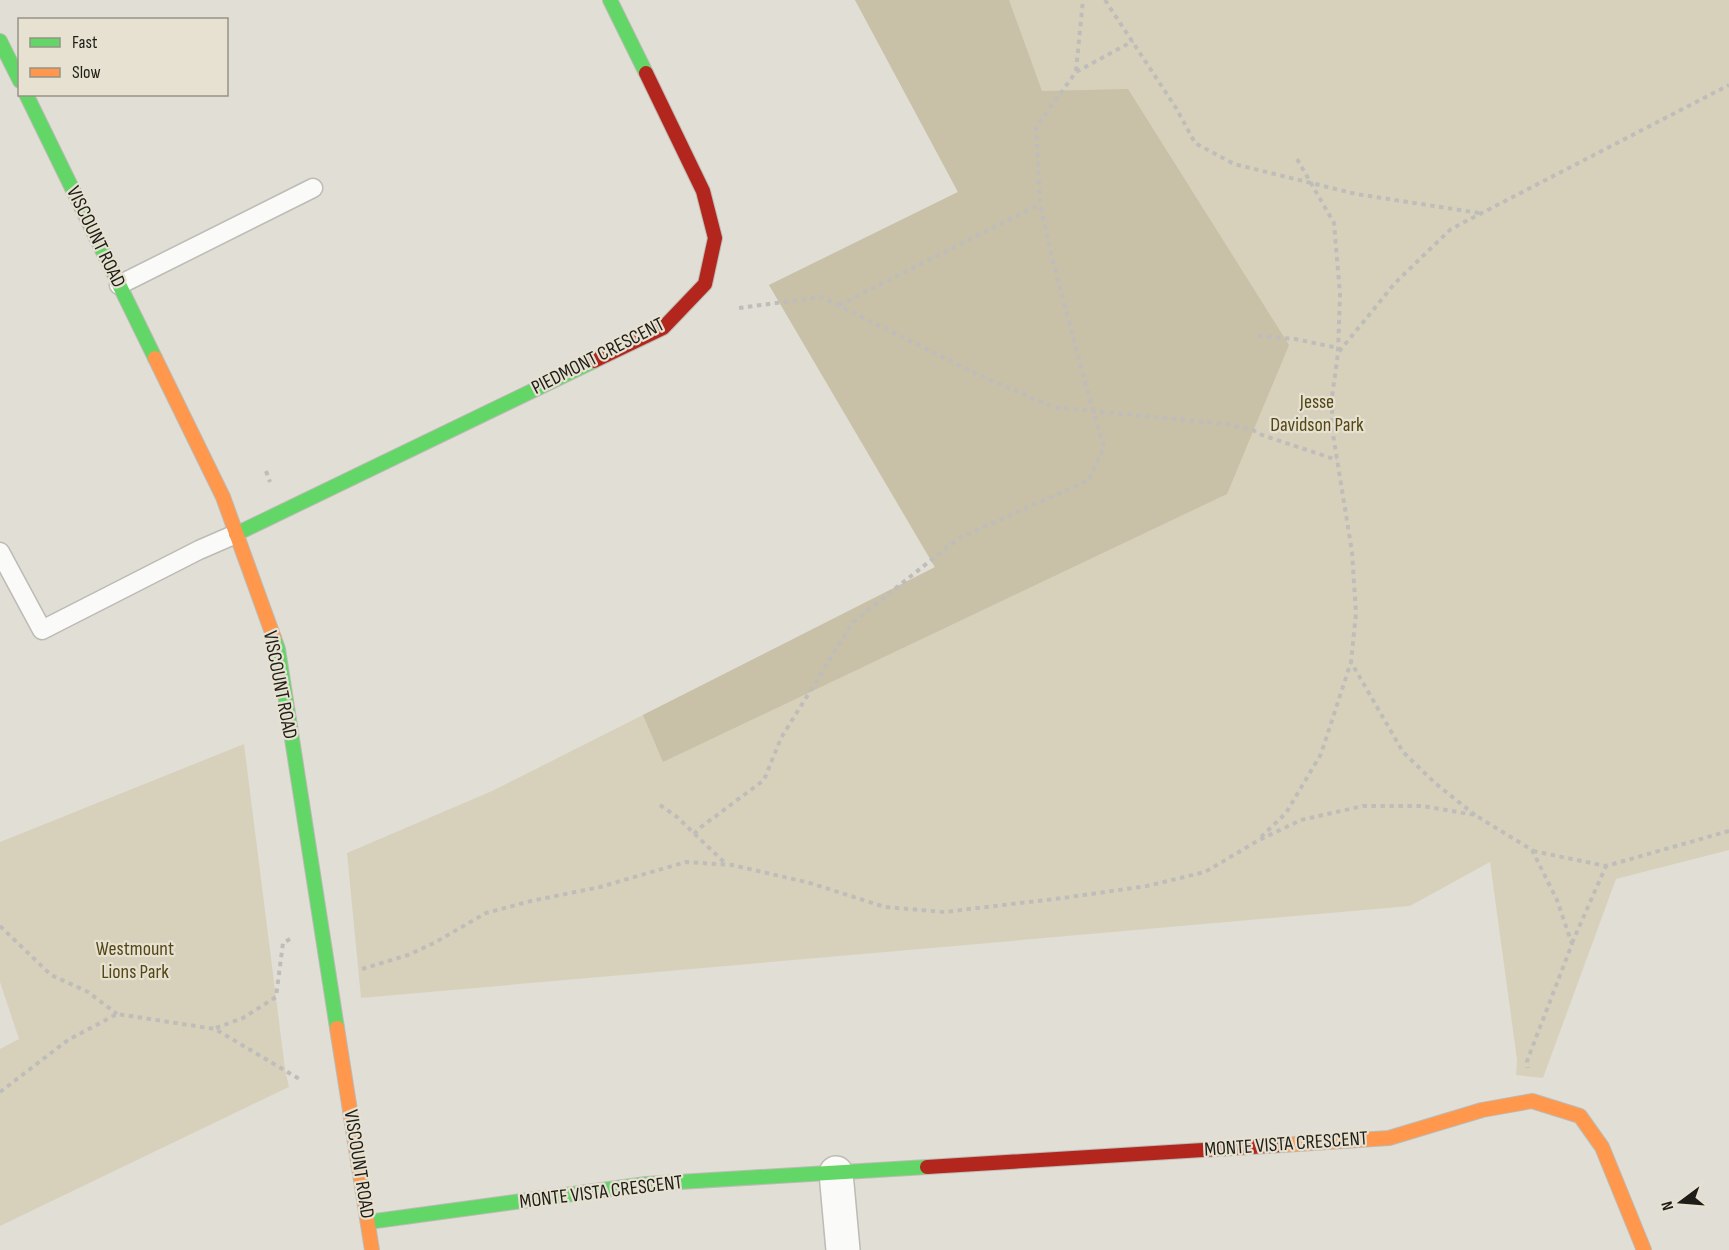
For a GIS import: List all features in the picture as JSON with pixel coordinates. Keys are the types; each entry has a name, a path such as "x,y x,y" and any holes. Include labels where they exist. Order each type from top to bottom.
{"street":[{"name":"PIEDMONT CRESCENT","path":"236,534 663,327 705,284 715,238 704,191 610,0"},
{"path":"0,41 18,77"},
{"name":"VISCOUNT ROAD","path":"27,96 223,497 278,649 372,1250"},
{"name":"MONTE VISTA CRESCENT","path":"368,1222 646,1184 1389,1138 1482,1110 1532,1101 1580,1116 1602,1147 1644,1250"},
{"path":"836,1173 843,1250"}],"lane":[{"path":"119,285 313,188"},
{"path":"0,552 42,630 198,550 236,534"}],"path":[{"path":"1076,72 1083,0"},
{"path":"1105,0 1176,108 1195,144 1234,164 1356,194 1479,213"},
{"path":"694,834 764,780 781,738 853,622 959,538 1089,480 1104,447 1059,285 1040,204 1036,127 1076,72 1133,41"},
{"path":"1338,350 1395,283 1451,229 1729,86"},
{"path":"1259,840 1286,813 1320,754 1351,662 1356,613 1352,552 1332,428 1332,397 1338,350 1340,294 1334,223 1297,159"},
{"path":"838,306 1040,204"},
{"path":"739,308 821,297 979,375 1053,407 1254,429 1262,435 1337,460"},
{"path":"1258,336 1295,339 1338,350"},
{"path":"1351,662 1403,752 1435,783 1475,815 1532,850 1606,866 1729,831"},
{"path":"660,805 677,817 726,864"},
{"path":"330,981 381,962 408,955 486,913 600,887 686,862 726,864 810,883 885,907 944,912 1147,886 1205,872 1259,840 1300,820 1363,806 1422,806 1475,815"},
{"path":"1532,850 1557,900 1572,944"},
{"path":"1532,1101 1527,1061 1572,944 1606,866"},
{"path":"215,1029 243,1018 276,997 284,942 321,924"},
{"path":"0,926 51,975 87,992 117,1014 215,1029 301,1080"},
{"path":"0,1092 68,1040 117,1014"}],"green space":[{"name":"Jesse Davidson Park","path":"855,0 1729,0 1729,850 1616,879 1543,1078 1516,1075 1517,1060 1490,862 1410,906 361,998 347,853 492,791 935,568 769,285 958,192"},
{"name":"Westmount Lions Park","path":"244,744 289,1087 0,1226 0,1049 19,1039 0,982 0,842"}],"shaded area":[{"path":"855,0 1009,0 1042,91 1128,89 1289,345 1227,494 663,762 643,715 935,567 769,285 958,192"}],"traffic: fast":[{"path":"610,0 646,73"},
{"path":"0,41 18,77"},
{"path":"27,96 155,358"},
{"path":"236,534 594,361"},
{"path":"274,638 278,649 337,1028"},
{"path":"368,1222 646,1184 927,1167"}],"traffic: slow":[{"path":"155,358 223,497 274,638"},
{"path":"337,1028 372,1250"},
{"path":"1283,1145 1389,1138 1482,1110 1532,1101 1580,1116 1602,1147 1644,1250"}],"traffic: jam":[{"path":"594,361 663,328 705,284 715,238 703,191 646,73"},
{"path":"927,1167 1283,1145"}]}
